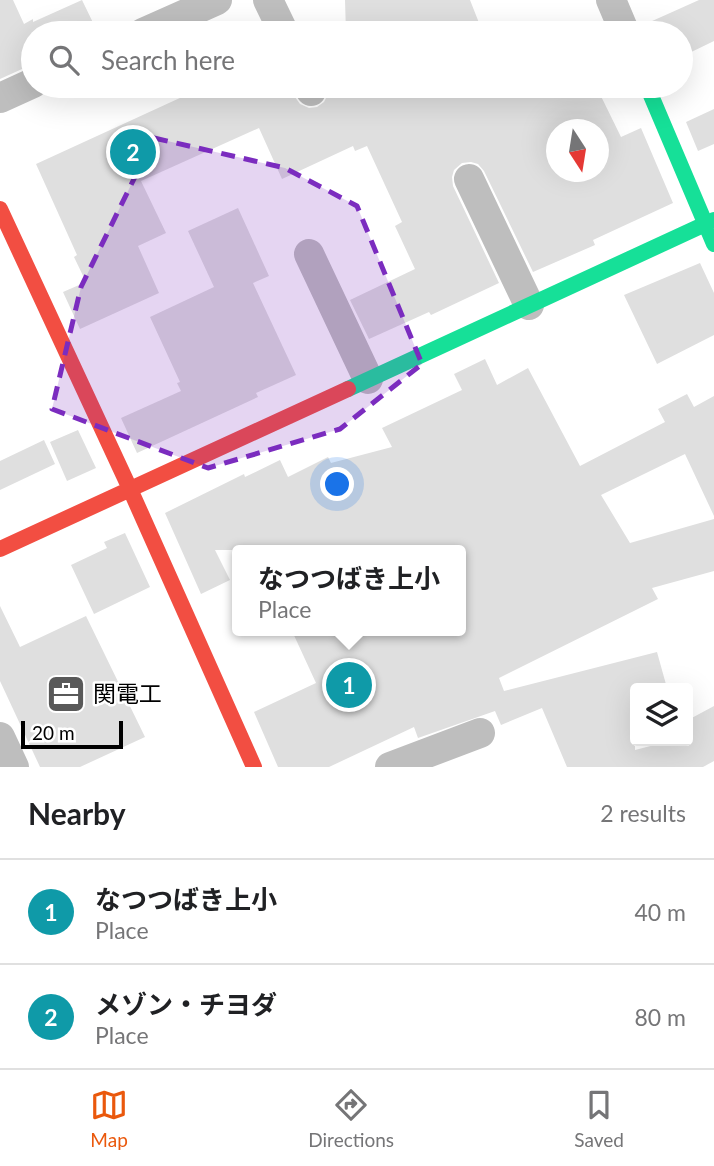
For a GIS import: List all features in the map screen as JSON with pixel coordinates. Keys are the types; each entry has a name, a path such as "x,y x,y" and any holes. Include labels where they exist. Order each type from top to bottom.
{"street":[{"path":"170,21 217,0"},
{"path":"268,0 278,21"},
{"path":"611,0 620,21"},
{"path":"0,98 21,88"},
{"path":"653,98 710,222 714,244"},
{"path":"469,179 529,305"},
{"path":"0,209 130,489 254,767"},
{"path":"0,550 710,222"},
{"path":"309,254 368,379"},
{"path":"390,767 480,733"},
{"path":"0,737 14,767"}],"highlighted area":[{"path":"154,138 285,168 357,206 422,364 340,429 208,468 52,409 81,287"}],"building":[{"path":"0,0 13,0 23,21 21,69 0,79"},
{"path":"82,0 92,21 35,21"},
{"path":"345,0 470,0 478,21 346,21"},
{"path":"699,0 714,0 714,41 693,51 693,21 652,21"},
{"path":"180,98 296,98 300,104 309,108 317,107 326,98 602,98 621,137 641,128 673,203 593,240 595,245 533,272 484,171 478,164 462,163 454,170 453,186 499,283 431,315 429,312 369,339 350,300 415,269 395,226 402,222 367,146 355,151 353,146 282,179 259,128 141,181 166,233 138,246 159,293 80,329 63,292 86,282 74,257 77,255 36,164"},
{"path":"714,109 714,144 698,151 686,122"},
{"path":"238,208 269,276 253,283 296,375 256,393 258,397 137,453 121,418 181,391 177,383 180,382 150,317 214,287 188,231"},
{"path":"700,263 714,293 714,335 657,364 624,295"},
{"path":"485,359 497,385 528,368 580,466 665,422 658,409 687,394 694,407 714,396 714,516 685,454 601,495 630,543 714,519 714,571 652,588 658,599 499,678 504,691 657,652 666,683 630,683 630,746 635,746 635,750 651,746 693,746 693,717 714,706 714,761 703,767 567,767 542,708 501,725 495,711 418,738 414,727 329,767 278,767 254,712 316,683 294,636 466,636 466,545 232,545 232,550 215,550 230,580 201,594 165,513 244,474 245,477 280,460 288,477 328,457 331,463 392,447 382,428 462,390 454,374"},
{"path":"78,430 96,468 67,481 50,442"},
{"path":"44,440 55,464 0,490 0,461"},
{"path":"125,533 150,587 94,614 71,565 107,548 104,542"},
{"path":"0,606 20,647 86,616 145,737 80,767 40,767 0,681"}],"traffic: fast":[{"path":"652,98 714,244"},
{"path":"348,389 714,220"}],"traffic: jam":[{"path":"0,209 130,489 254,767"},
{"path":"0,549 348,389"}],"place":[{"name":"メゾン・チヨダ","path":"133,152"},
{"name":"なつつばき上小","path":"349,685"},
{"name":"関電工","path":"66,694"}]}
